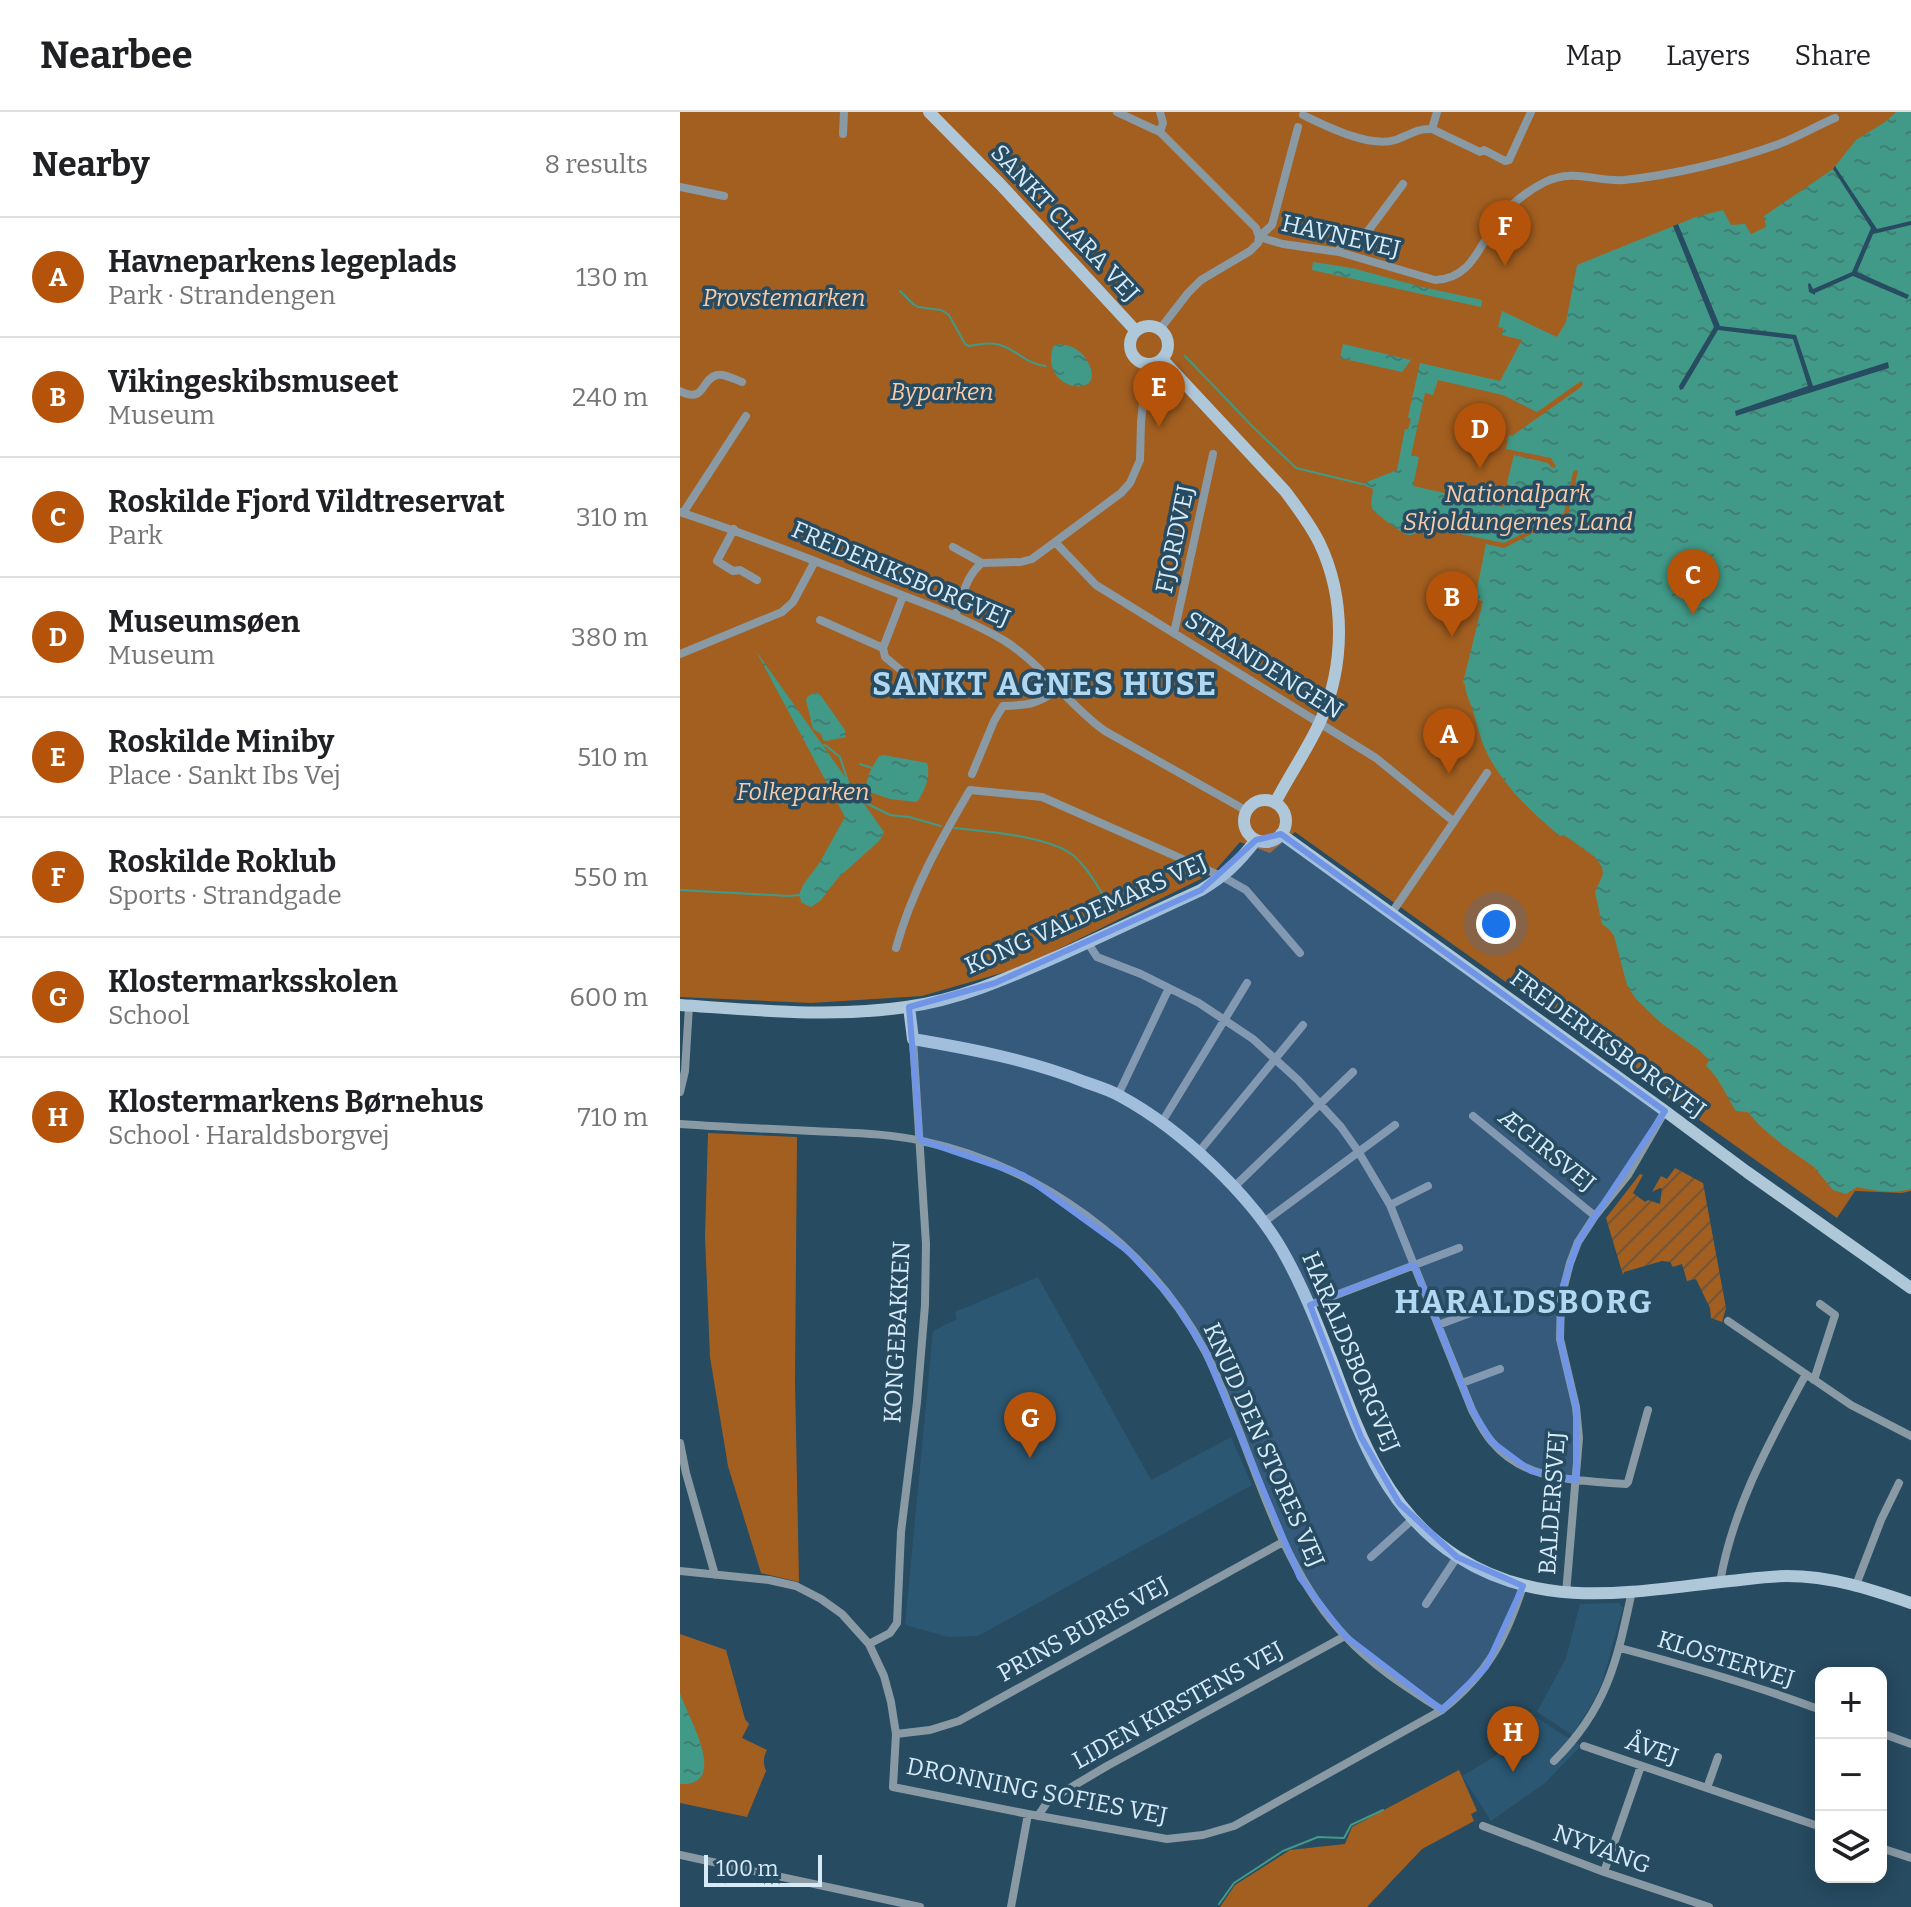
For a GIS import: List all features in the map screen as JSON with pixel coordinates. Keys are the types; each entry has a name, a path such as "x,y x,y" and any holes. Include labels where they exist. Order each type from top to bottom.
{"street":[{"path":"843,134 844,112"},
{"name":"SANKT CLARA VEJ","path":"929,112 1135,330"},
{"name":"HAVNEVEJ","path":"1117,112 1160,132 1256,228 1259,237 1283,244 1339,252 1435,280 1450,279 1460,274 1514,202 1558,176 1576,174 1622,180 1691,168 1782,143 1835,118"},
{"path":"1160,112 1163,123 1160,132"},
{"path":"1432,129 1437,112"},
{"path":"1160,329 1201,280 1250,251 1267,231 1274,218 1301,119 1365,140 1393,141 1423,129 1432,129 1505,161 1509,160 1531,112"},
{"path":"1339,252 1343,237 1368,231 1403,184"},
{"path":"680,187 724,196"},
{"path":"1148,325 1160,329 1168,344 1162,359 1157,363 1145,364 1135,359 1130,350 1135,330 1148,325"},
{"path":"1162,359 1285,491 1303,514 1331,572 1338,603 1339,631 1331,692 1320,723 1275,803"},
{"path":"953,547 982,563 1032,559 1121,493 1130,483 1140,460 1145,364"},
{"path":"680,391 693,396 698,394 714,376 720,374 742,382"},
{"path":"682,512 746,416"},
{"name":"FJORDVEJ","path":"1174,633 1213,454"},
{"name":"FREDERIKSBORGVEJ","path":"682,512 734,529 955,616 1003,640 1024,654 1081,713 1105,731 1247,811"},
{"path":"734,529 717,561 757,580"},
{"name":"STRANDENGEN","path":"1055,542 1096,585 1376,758 1453,821"},
{"path":"680,654 782,612 793,602 815,561"},
{"path":"955,616 968,579 982,563"},
{"path":"901,695 909,677 885,657 883,648 903,596"},
{"path":"820,620 883,648"},
{"path":"972,774 1003,706 1031,705 1058,690"},
{"path":"1391,914 1487,773"},
{"path":"896,948 918,884 970,790 1042,797 1223,877 1246,890 1300,953"},
{"path":"1256,802 1275,803 1285,817 1281,834 1269,841 1256,840 1244,824 1247,811 1256,802"},
{"name":"FREDERIKSBORGVEJ","path":"1281,834 1911,1288"},
{"name":"KONG VALDEMARS VEJ","path":"684,1006 857,1013 909,1007 958,996 1088,943 1201,890 1223,877 1256,840"},
{"path":"1088,943 1097,957 1169,988 1253,1039 1320,1103 1358,1151 1390,1205 1473,1412 1484,1432 1499,1449 1531,1471 1550,1477 1626,1484 1648,1410"},
{"path":"1162,1122 1247,983"},
{"path":"1118,1095 1169,988"},
{"path":"680,1092 685,1071 684,1006"},
{"name":"KONGEBAKKEN","path":"869,1644 890,1633 897,1623 901,1532 924,1334 926,1244 909,1007"},
{"path":"1198,1153 1303,1025"},
{"name":"HARALDSBORGVEJ","path":"913,1039 1035,1065 1118,1095 1162,1122 1234,1187 1264,1222 1286,1256 1310,1305 1361,1437 1383,1481 1413,1519 1457,1557 1523,1586 1566,1594 1632,1591 1783,1576 1824,1578 1911,1603"},
{"path":"1234,1187 1353,1072"},
{"name":"BALDERSVEJ","path":"1566,1594 1579,1440 1576,1407 1560,1339 1559,1309 1578,1242 1628,1175 1665,1111"},
{"name":"ÆGIRSVEJ","path":"1473,1116 1595,1216"},
{"name":"KNUD DEN STORES VEJ","path":"680,1124 920,1140 1023,1175 1113,1236 1173,1300 1205,1351 1300,1578 1345,1636 1390,1677 1442,1710"},
{"path":"1264,1222 1395,1125"},
{"path":"1390,1205 1428,1186"},
{"path":"1310,1305 1459,1248"},
{"path":"1720,1582 1729,1539 1741,1505 1766,1449 1810,1377 1835,1315 1820,1304"},
{"path":"1438,1325 1484,1308"},
{"path":"1728,1321 1851,1405 1911,1436"},
{"path":"1462,1383 1500,1369"},
{"path":"680,1443 683,1473 715,1575"},
{"path":"1856,1585 1899,1483"},
{"path":"1371,1557 1413,1519"},
{"name":"PRINS BURIS VEJ","path":"896,1734 930,1730 959,1721 1283,1542"},
{"path":"1426,1604 1457,1557"},
{"name":"DRONNING SOFIES VEJ","path":"680,1571 769,1580 796,1586 842,1614 869,1644 884,1676 896,1734 893,1787 1167,1839 1203,1835 1234,1826 1442,1710 1467,1689 1486,1667 1512,1619 1523,1586"},
{"path":"1554,1761 1575,1741 1596,1709 1620,1648 1632,1591"},
{"name":"LIDEN KIRSTENS VEJ","path":"1033,1815 1048,1801 1085,1779 1345,1636"},
{"name":"KLOSTERVEJ","path":"1620,1648 1709,1672 1815,1708"},
{"path":"1887,1735 1911,1744"},
{"name":"ÅVEJ","path":"1584,1746 1815,1825"},
{"path":"1707,1788 1718,1757"},
{"path":"1604,1872 1641,1766"},
{"path":"1011,1907 1033,1815"},
{"name":"NYVANG","path":"1483,1826 1604,1872 1709,1907"},
{"path":"1887,1850 1911,1858"},
{"path":"680,1855 920,1907"}],"highlighted area":[{"path":"1281,834 1665,1111 1578,1242 1563,1286 1560,1339 1576,1407 1576,1480 1531,1471 1492,1442 1472,1410 1414,1265 1310,1305 1361,1437 1399,1503 1457,1557 1523,1586 1486,1667 1442,1710 1345,1636 1300,1578 1205,1351 1173,1300 1128,1251 1023,1175 920,1140 909,1007 995,983 1201,890 1256,840"}],"shaded area":[{"path":"1038,1277 1151,1480 1231,1437 1252,1485 978,1636 949,1637 905,1625 933,1331 957,1319 955,1312"},
{"path":"1619,1603 1623,1608 1602,1683 1572,1735 1537,1712 1566,1658 1580,1604"},
{"path":"1534,1716 1581,1746 1544,1784 1491,1821 1462,1776 1515,1742"}],"green space":[{"name":"Nationalpark Skjoldungernes Land","path":"680,112 1911,112 1911,1191 1855,1191 1837,1218 1295,832 1270,853 1240,842 1213,873 1022,967 922,996 811,1003 680,997"},
{"path":"708,1133 797,1137 795,1381 799,1582 761,1573 728,1466 710,1357 705,1236"},
{"path":"1675,1168 1703,1183 1726,1308 1722,1322 1711,1318 1710,1308 1696,1279 1687,1281 1682,1264 1673,1267 1670,1262 1662,1261 1624,1272 1623,1275 1606,1218 1640,1174 1643,1175 1633,1193 1645,1202 1660,1204 1662,1189 1652,1192 1661,1176 1667,1179"},
{"path":"680,1634 726,1650 749,1724 742,1738 767,1750 764,1760 766,1771 747,1817 680,1803"},
{"path":"1459,1770 1477,1811 1471,1814 1474,1821 1422,1849 1367,1907 1220,1907 1235,1885 1290,1850 1345,1844 1352,1827"}],"water":[{"path":"1896,112 1911,112 1911,1189 1884,1191 1857,1187 1846,1194 1833,1190 1814,1167 1784,1146 1748,1112 1736,1111 1706,1066 1709,1060 1636,999 1627,985 1614,936 1602,924 1595,892 1603,874 1602,867 1595,857 1564,835 1560,836 1526,806 1489,758 1482,740 1463,683 1483,601 1475,599 1486,544 1504,548 1568,515 1578,471 1573,472 1564,513 1504,543 1441,530 1405,534 1372,508 1373,489 1362,484 1397,470 1405,429 1408,429 1411,419 1408,417 1420,363 1500,381 1522,340 1502,335 1503,328 1498,327 1502,311 1557,337 1566,322 1577,265 1696,217 1723,210 1731,225 1745,224 1751,234 1766,227 1764,216 1833,169 1856,140","holes":["1438,380 1503,395 1537,412 1581,381 1581,387 1512,436 1509,435 1506,449 1551,458 1555,468 1548,463 1514,455 1507,483 1510,486 1502,507 1458,496 1457,499 1449,497 1449,494 1413,486 1419,457 1411,455 1425,393 1433,395"]},
{"path":"1313,262 1352,268 1482,300 1481,307 1312,270"},
{"path":"1058,344 1074,348 1083,355 1092,372 1090,381 1083,386 1074,386 1056,374 1051,362 1053,347"},
{"path":"1343,344 1411,360 1402,372 1340,358"},
{"path":"756,651 884,832 880,840 811,907 802,903 799,895 845,817"},
{"path":"816,692 845,730 846,737 826,741 813,729 806,700"},
{"path":"879,756 927,763 926,783 917,802 890,799 867,791 870,773"},
{"path":"680,1693 697,1732 704,1762 702,1774 695,1782 680,1784"}],"pier":[{"path":"1835,166 1877,229 1911,221 1911,225 1873,234 1857,272 1909,295 1907,299 1853,276 1815,295 1809,292 1810,283 1813,289 1852,272 1871,228 1833,169"},
{"path":"1678,224 1720,326 1796,335 1813,386 1888,362 1889,368 1736,416 1735,411 1808,386 1793,339 1718,330 1680,390 1679,386 1714,327 1673,226"}],"waterway":[{"path":"900,291 918,307 941,310 949,315 965,344 993,343 1032,363 1046,366"},
{"path":"1185,356 1296,468 1362,484"},
{"path":"821,746 825,745 840,757 848,782"},
{"path":"860,764 872,768"},
{"path":"860,800 890,815 941,826"},
{"path":"954,828 1033,839 1063,849 1084,866 1107,901"},
{"path":"680,890 799,895"},
{"path":"1219,1904 1234,1883 1283,1851 1318,1837 1344,1838 1351,1825 1383,1810"}],"place":[{"name":"Roskilde Roklub","path":"1505,266"},
{"name":"Roskilde Miniby","path":"1159,427"},
{"name":"Museumsøen","path":"1480,469"},
{"name":"Roskilde Fjord Vildtreservat","path":"1693,615"},
{"name":"Vikingeskibsmuseet","path":"1452,637"},
{"name":"Havneparkens legeplads","path":"1449,774"},
{"name":"Klostermarksskolen","path":"1030,1458"},
{"name":"Klostermarkens Børnehus","path":"1513,1772"}],"district":[{"name":"SANKT AGNES HUSE","path":"1045,684"},
{"name":"HARALDSBORG","path":"1524,1302"}],"park label":[{"name":"Provstemarken","path":"784,298"},
{"name":"Byparken","path":"942,392"},
{"name":"Folkeparken","path":"803,792"}]}
